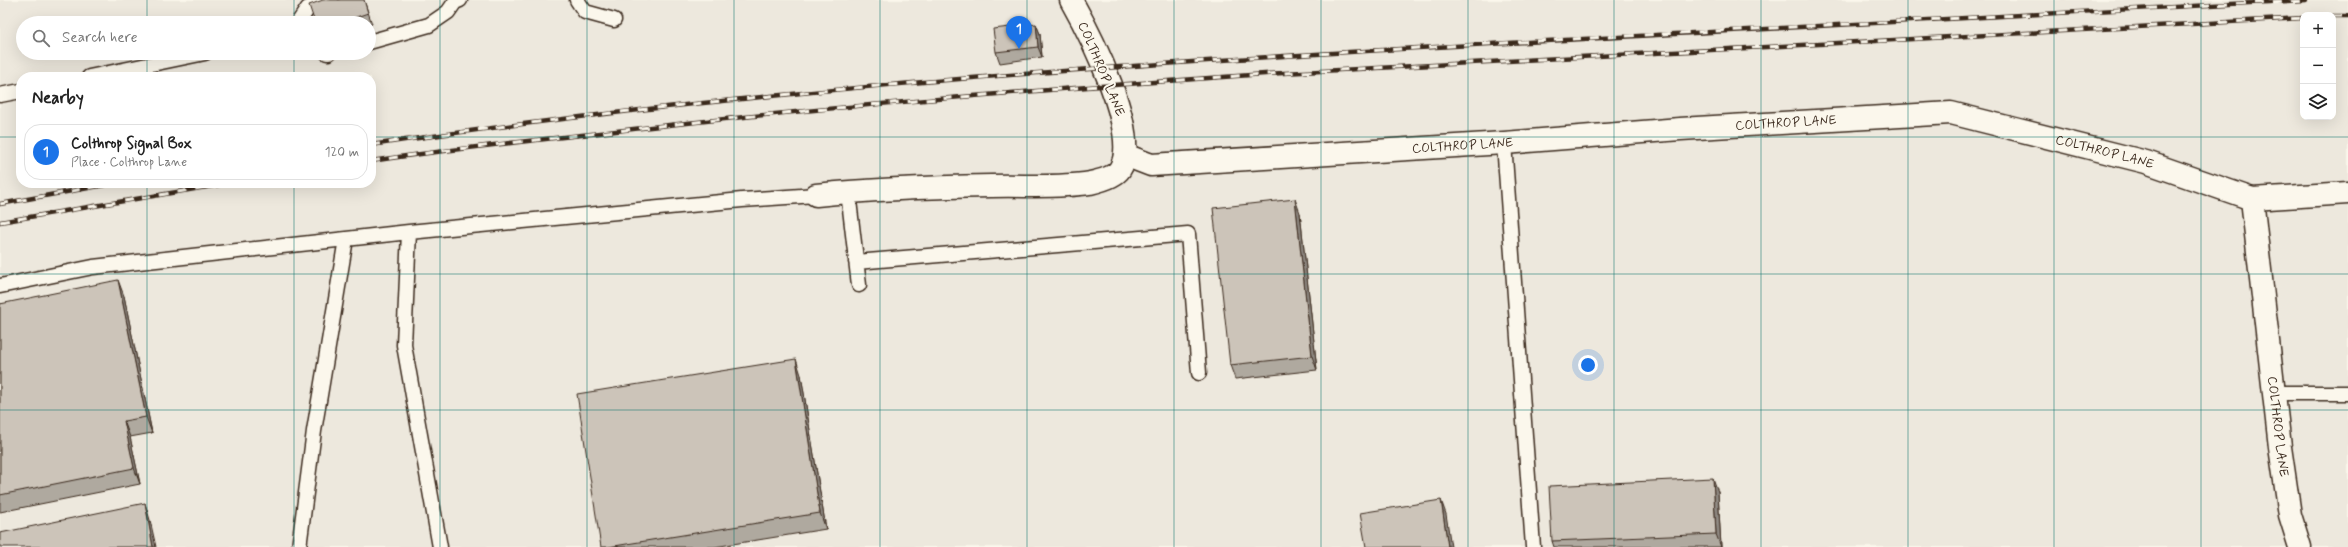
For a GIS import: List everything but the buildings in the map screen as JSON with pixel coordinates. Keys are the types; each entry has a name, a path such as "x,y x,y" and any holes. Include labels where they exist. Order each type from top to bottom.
{"street":[{"name":"COLTHROP LANE","path":"1071,0 1119,105 1125,126 1125,156 1151,165 1504,143 1680,129 1951,113 2146,162 2252,199 2274,393 2290,515 2300,547"},
{"path":"816,195 946,186 1063,185 1091,182 1109,177 1120,170 1125,156"},
{"path":"2252,199 2348,193"}],"lane":[{"path":"303,16 308,8 331,0"},
{"path":"577,0 585,12 614,20"},
{"path":"376,40 429,25 448,12 456,1"},
{"path":"113,72 171,60"},
{"path":"0,95 16,92"},
{"path":"1504,143 1533,547"},
{"path":"848,192 859,284"},
{"path":"0,286 94,267 409,232 734,201 816,195"},
{"path":"409,232 404,345 440,547"},
{"path":"856,262 1188,234 1199,373"},
{"path":"299,547 314,431 346,239"},
{"path":"2274,393 2348,393"}],"shaded area":[{"path":"0,0 2348,0 2348,547 0,547"}],"railway":[{"path":"376,144 627,111 756,97 884,85 1142,65 1513,42 2306,0"},
{"path":"2336,16 2348,16"},
{"path":"376,160 481,146 759,115 1181,80 1265,74 2300,18"},
{"path":"0,204 88,188"},
{"path":"0,222 201,188"}],"place":[{"name":"Colthrop Signal Box","path":"1019,49"}]}
